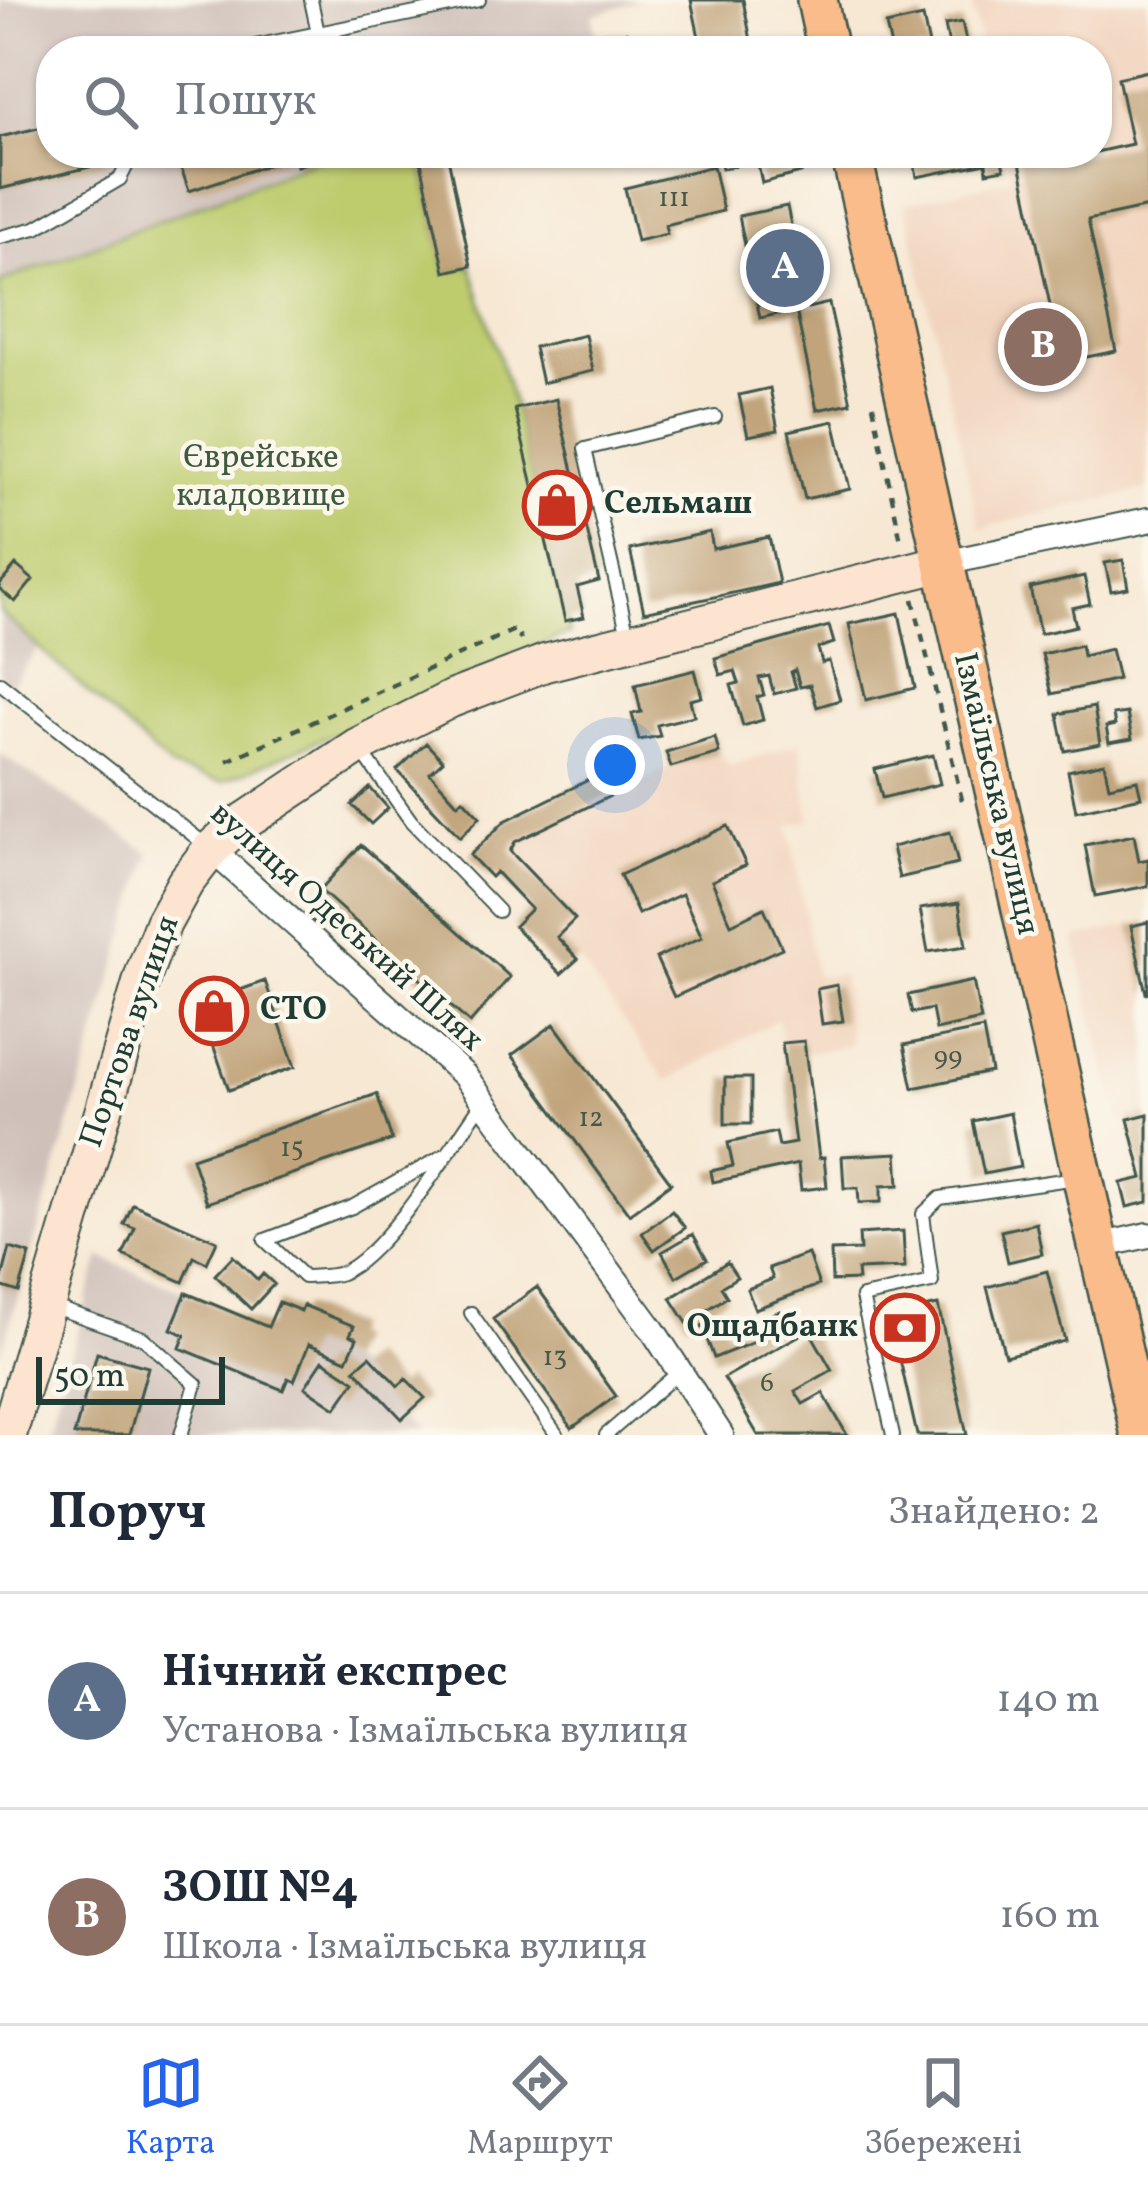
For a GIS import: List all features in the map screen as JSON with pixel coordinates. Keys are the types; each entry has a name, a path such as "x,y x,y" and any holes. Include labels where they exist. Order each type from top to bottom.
{"main road":[{"path":"817,0 825,36"},
{"name":"Ізмаїльська вулиця","path":"854,168 1141,1435"},
{"name":"Портова вулиця","path":"8,1435 144,974 163,923 211,849 236,827 358,746 451,699 533,667 944,563"}],"street":[{"path":"944,563 1148,520"},
{"name":"вулиця Одеський Шлях","path":"211,849 464,1076 721,1435"},
{"path":"1099,1246 1148,1235"}],"lane":[{"path":"311,0 318,33"},
{"path":"304,36 479,0"},
{"path":"0,237 36,228 120,179 126,168"},
{"path":"629,641 585,449 715,417"},
{"name":"вулиця Одеський Шлях","path":"4,686 211,849"},
{"path":"358,746 411,821 498,911"},
{"path":"446,1154 352,1207 265,1240 304,1276 337,1275 364,1261 446,1154 483,1102"},
{"path":"893,1435 862,1297 932,1282 923,1214 940,1198 1084,1177"},
{"path":"44,1304 142,1338 196,1384 181,1435"},
{"path":"471,1313 557,1435"},
{"path":"606,1435 680,1372"}],"path":[{"path":"227,761 516,628 533,667"}],"shaded area":[{"path":"0,0 641,0 593,15 596,36 36,36 36,168 296,168 0,282"},
{"path":"971,0 1148,0 1148,489 980,528 905,204 1011,179 1009,168 1112,168 1112,36 979,36"},
{"path":"0,612 39,648 0,699"},
{"path":"799,744 810,821 789,825 816,976 843,975 850,1045 805,1053 804,1041 782,1043 778,1019 667,1081 557,937 575,918 510,851 515,842 671,767 719,753 730,766"},
{"path":"0,754 150,853 0,1357"},
{"path":"1148,922 1148,1114 1118,1121 1074,938"},
{"path":"100,1257 347,1360 417,1435 46,1435"}],"green space":[{"name":"Єврейське кладовище","path":"296,168 422,168 446,272 471,266 515,409 569,633 222,782 171,768 0,612 0,282"}],"building":[{"path":"691,0 743,0 750,36 699,36"},
{"path":"923,17 927,36 889,36 886,25"},
{"path":"962,22 965,36 947,36 945,25"},
{"path":"1148,71 1148,207 1088,220 1116,351 1062,362 1021,168 1112,168 1112,148 1132,144 1118,78"},
{"path":"36,129 36,168 86,168 0,189 0,137"},
{"path":"181,168 258,168 189,191"},
{"path":"422,168 450,168 471,266 445,272"},
{"path":"713,168 723,211 665,225 667,234 637,241 625,188"},
{"path":"759,168 800,168 801,173 762,183"},
{"path":"915,168 961,168 917,177"},
{"path":"787,206 808,308 829,303 851,403 817,410 796,310 760,318 739,216"},
{"path":"585,335 593,371 542,383 534,347"},
{"path":"770,388 778,430 748,436 739,395"},
{"path":"556,399 599,581 577,587 584,617 565,621 515,409"},
{"path":"834,421 850,489 805,499 789,431"},
{"path":"710,532 713,549 769,537 779,583 644,612 630,550"},
{"path":"1123,560 1128,588 1111,591 1105,563"},
{"path":"16,565 33,580 15,602 0,584"},
{"path":"1084,576 1090,604 1072,608 1076,626 1040,634 1030,588"},
{"path":"899,613 915,688 866,700 849,624"},
{"path":"829,626 834,643 818,648 822,663 829,661 840,700 817,707 810,685 800,687 795,670 791,672 796,688 774,694 769,676 759,678 764,695 757,697 763,720 743,726 731,685 739,683 735,671 720,675 715,658"},
{"path":"1081,645 1083,656 1111,649 1118,679 1052,694 1042,654"},
{"path":"695,670 702,697 690,700 694,716 657,725 660,736 639,740 632,714 641,712 635,685"},
{"path":"1094,707 1100,744 1065,751 1058,714"},
{"path":"1127,713 1132,739 1109,743 1106,727 1115,725 1113,715"},
{"path":"715,737 719,753 671,767 666,752"},
{"path":"426,743 443,761 430,773 458,804 463,799 480,817 460,837 397,770"},
{"path":"933,755 940,784 882,798 875,769"},
{"path":"623,763 633,785 515,842 510,851 575,919 557,937 578,959 561,974 514,926 531,909 496,872 491,877 470,855 505,821"},
{"path":"1104,763 1109,786 1137,780 1141,797 1076,811 1068,771"},
{"path":"370,788 388,808 371,824 352,805"},
{"path":"728,826 746,865 712,881 731,924 764,908 782,948 674,997 656,958 702,937 682,894 638,914 620,875"},
{"path":"950,832 958,864 899,878 892,847"},
{"path":"1134,835 1139,861 1148,859 1148,886 1095,896 1085,845"},
{"path":"361,845 510,977 470,1023 320,890"},
{"path":"959,903 966,946 928,952 920,909"},
{"path":"1148,922 1148,992 1146,993 1131,926"},
{"path":"265,981 295,1067 229,1090 199,1005"},
{"path":"973,981 981,1020 936,1030 932,1009 912,1013 908,995"},
{"path":"837,985 843,1021 822,1024 817,989"},
{"path":"554,1024 671,1183 629,1214 512,1055"},
{"path":"983,1029 991,1072 913,1088 904,1045"},
{"path":"804,1041 827,1187 801,1190 798,1164 713,1182 711,1171 733,1166 728,1143 776,1132 779,1146 795,1143 782,1043"},
{"path":"725,1078 751,1078 751,1124 725,1124"},
{"path":"377,1094 392,1140 207,1203 192,1158"},
{"path":"1010,1113 1020,1167 984,1174 973,1121"},
{"path":"1148,1114 1148,1202 1127,1207 1121,1183 1143,1178 1128,1119"},
{"path":"897,1153 899,1185 881,1186 881,1202 859,1203 858,1188 844,1188 842,1156"},
{"path":"133,1204 217,1241 207,1263 194,1257 183,1282 123,1255 135,1228 124,1224"},
{"path":"672,1211 685,1228 654,1250 642,1233"},
{"path":"1036,1223 1042,1254 1008,1262 1001,1231"},
{"path":"903,1231 905,1268 857,1270 858,1280 832,1281 831,1251 860,1250 859,1234"},
{"path":"693,1234 707,1259 676,1277 662,1252"},
{"path":"10,1248 30,1254 19,1292 0,1286"},
{"path":"808,1254 819,1285 755,1309 747,1289 773,1279 769,1268"},
{"path":"233,1256 258,1280 263,1274 274,1284 251,1309 215,1275"},
{"path":"727,1262 737,1277 721,1287 727,1297 687,1323 671,1298"},
{"path":"1047,1271 1065,1341 1005,1356 987,1287"},
{"path":"537,1287 616,1396 572,1428 493,1319"},
{"path":"186,1293 268,1327 279,1302 301,1311 303,1305 354,1326 350,1335 357,1338 347,1360 309,1344 294,1381 288,1378 283,1390 180,1348 185,1335 171,1329"},
{"path":"938,1305 967,1435 917,1435 890,1315"},
{"path":"780,1311 787,1329 714,1358 702,1326 722,1319 727,1332"},
{"path":"809,1330 832,1370 795,1391 803,1404 823,1393 847,1435 758,1435 724,1378"},
{"path":"97,1353 148,1367 129,1435 74,1435"},
{"path":"370,1356 398,1386 406,1379 425,1398 402,1419 355,1369"},
{"path":"323,1360 355,1381 336,1408 305,1387"}],"place":[{"name":"Нічний експрес","path":"785,268"},
{"name":"ЗОШ №4","path":"1043,347"},
{"name":"Сельмаш","path":"557,505"},
{"name":"СТО","path":"214,1011"},
{"name":"Ощадбанк","path":"905,1328"}]}
